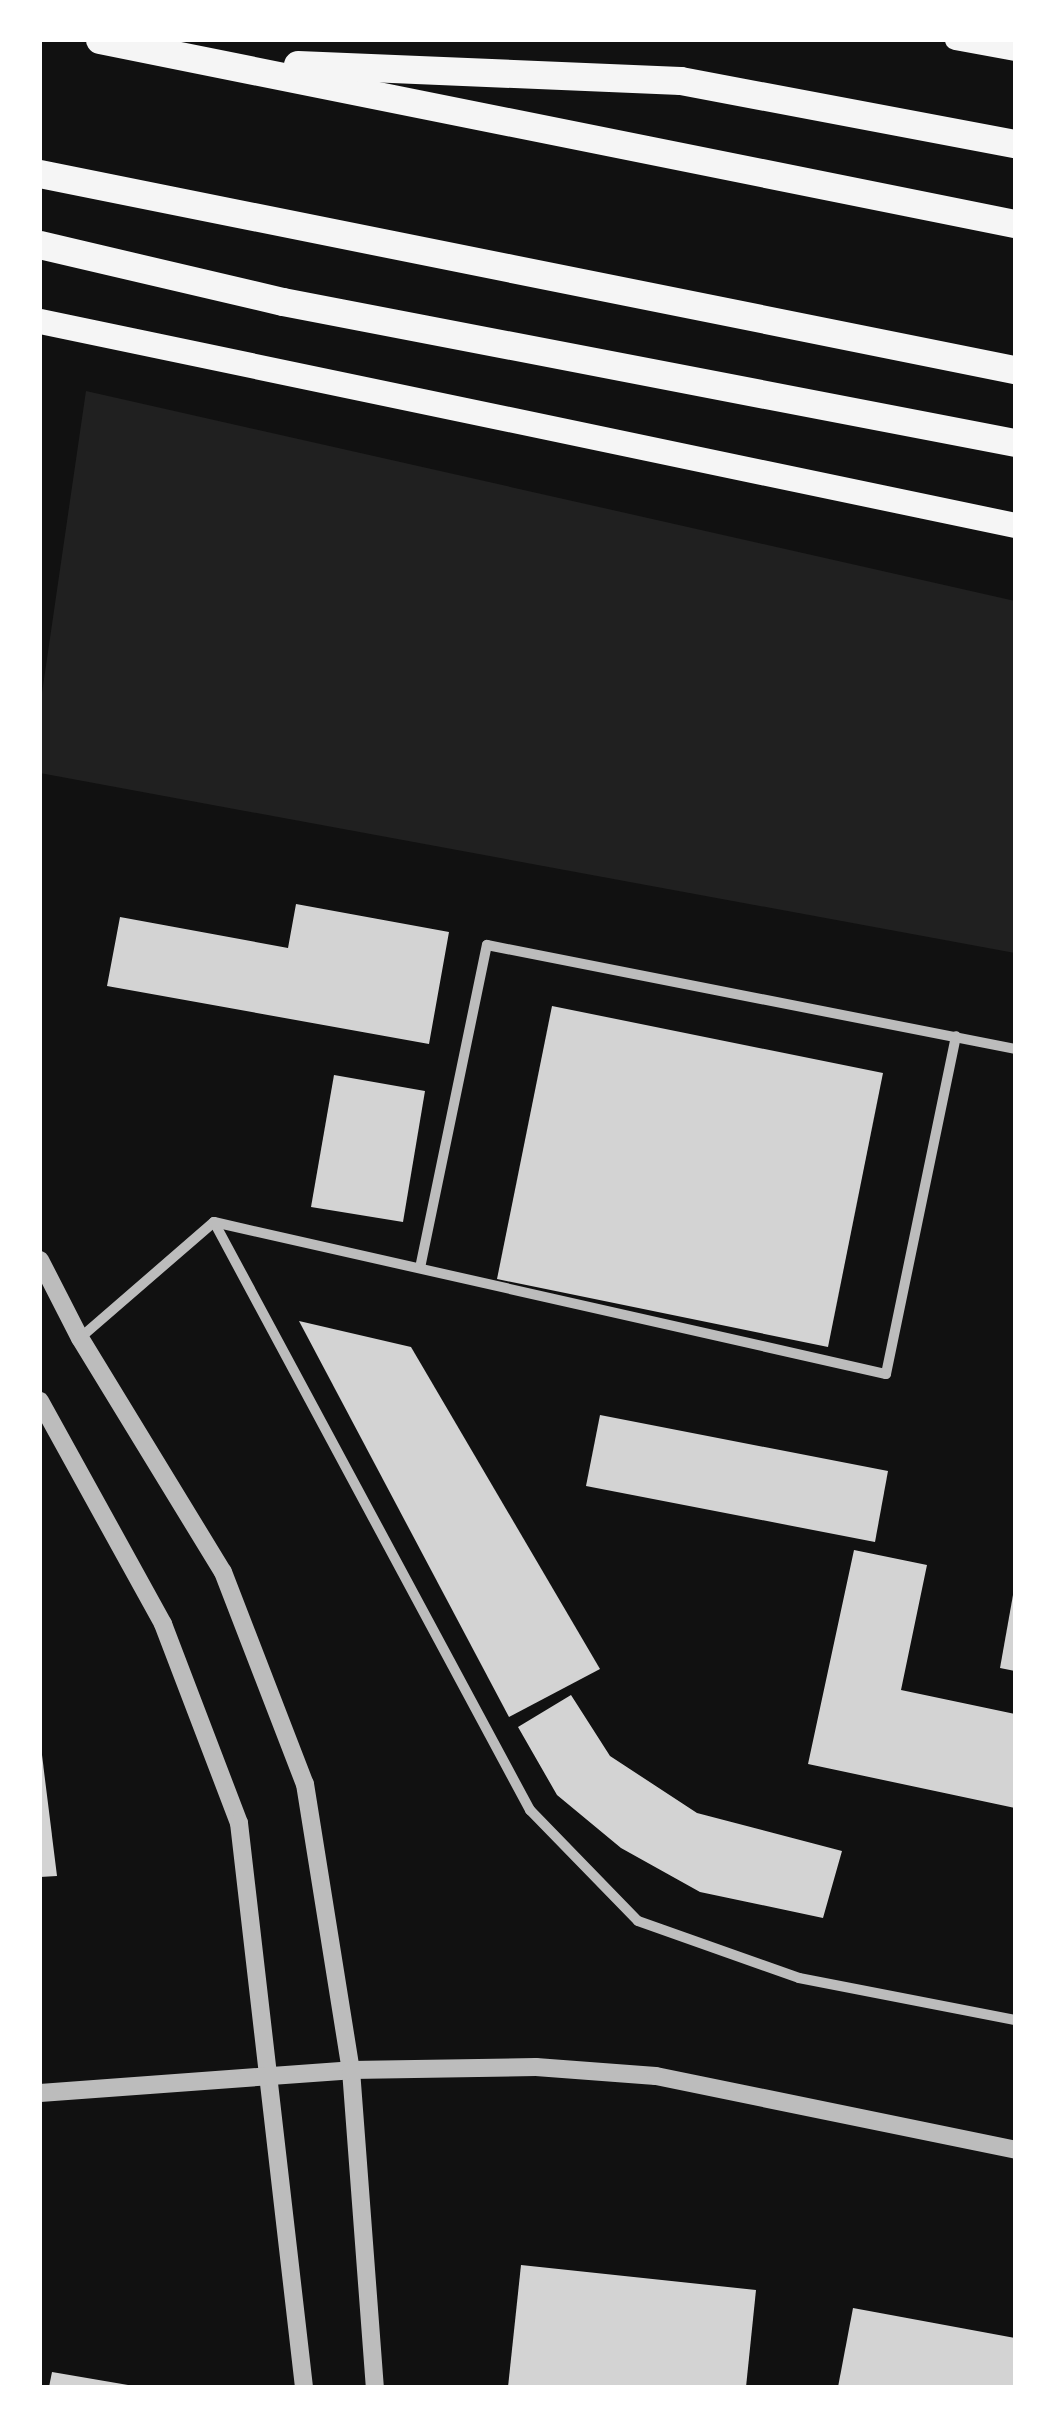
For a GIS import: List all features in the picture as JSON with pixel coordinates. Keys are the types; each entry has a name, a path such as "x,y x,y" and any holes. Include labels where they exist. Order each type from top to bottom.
{"highway":[{"path":"100,40 1015,224"},
{"path":"209,61 682,81 1015,144"},
{"path":"40,174 1015,370"},
{"path":"40,245 283,302 1015,443"}],"main road":[{"path":"955,40 1015,51"},
{"path":"40,321 1015,525"}],"street":[{"path":"420,1268 487,945 1015,1050"},
{"path":"214,1222 886,1374 956,1036"},
{"path":"80,1338 214,1222"},
{"path":"214,1222 530,1810 638,1921 799,1978 1015,2020"},
{"path":"40,1260 80,1338 223,1572 305,1784 351,2070 375,2387"},
{"path":"40,1401 163,1624 239,1822 304,2387"},
{"path":"40,2093 351,2070 536,2067 656,2076 1015,2150"}],"shaded area":[{"path":"86,391 1015,601 1015,953 40,773 40,707"}],"building":[{"path":"296,904 449,932 429,1044 107,986 120,917 288,948"},
{"path":"552,1006 883,1073 828,1347 497,1279"},
{"path":"334,1075 425,1091 403,1222 311,1207"},
{"path":"299,1321 411,1347 600,1669 509,1717"},
{"path":"600,1415 888,1471 875,1542 586,1486"},
{"path":"854,1550 927,1565 901,1690 1015,1714 1015,1808 808,1764"},
{"path":"1015,1595 1015,1671 1000,1668"},
{"path":"571,1695 610,1756 697,1813 842,1851 823,1918 700,1892 621,1848 557,1795 518,1727"},
{"path":"40,1739 57,1876 40,1877"},
{"path":"521,2265 756,2290 746,2387 508,2387"},
{"path":"853,2308 1015,2338 1015,2387 838,2387"},
{"path":"52,2372 128,2385 128,2387 49,2387"}]}
